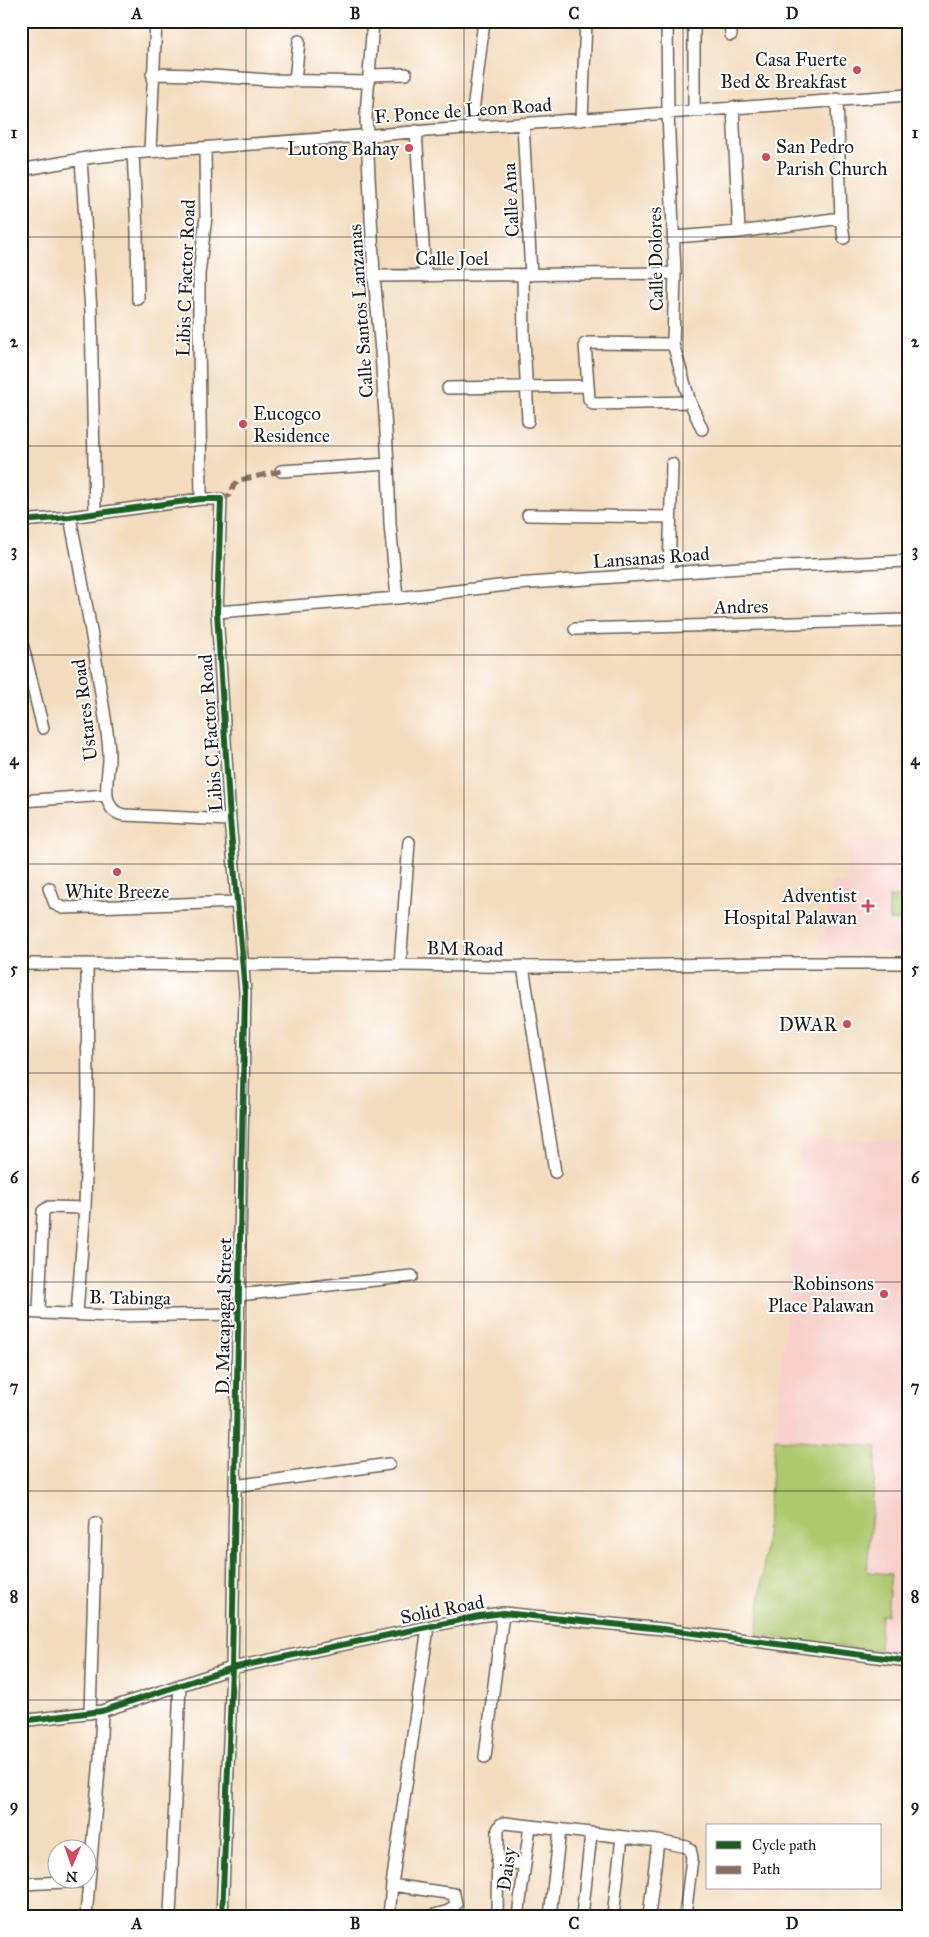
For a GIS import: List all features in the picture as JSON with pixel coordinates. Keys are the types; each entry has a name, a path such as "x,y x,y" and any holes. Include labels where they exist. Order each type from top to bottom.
{"street":[{"path":"150,151 152,74 156,21"},
{"name":"Calle Santos Lanzanas","path":"373,21 366,116 374,276 381,351 390,524 397,598"},
{"path":"471,128 484,21"},
{"path":"582,120 586,21"},
{"name":"Calle Dolores","path":"667,21 668,113 675,273 673,344 690,402 702,429"},
{"path":"694,21 694,110"},
{"path":"730,21 731,35"},
{"path":"295,80 298,41"},
{"path":"152,74 295,80 369,78 406,74"},
{"name":"F. Ponce de Leon Road","path":"21,170 133,152 908,95"},
{"path":"837,99 841,218 844,238"},
{"path":"733,107 739,232"},
{"name":"Calle Ana","path":"523,124 528,421"},
{"path":"416,131 425,276"},
{"name":"Libis C Factor Road","path":"205,148 206,217 199,274 198,332 201,499 221,499 217,612 230,820 242,965"},
{"path":"133,152 138,299"},
{"path":"81,159 91,311 96,513"},
{"path":"674,237 739,232 841,218"},
{"name":"Calle Joel","path":"374,276 675,273"},
{"path":"673,344 589,342 584,344 589,399 593,404 690,402"},
{"path":"448,388 588,386"},
{"path":"281,471 388,464"},
{"path":"669,574 669,517 672,464"},
{"path":"21,521 201,499"},
{"path":"528,515 669,517"},
{"name":"Ustares Road","path":"70,516 108,738 107,795"},
{"name":"Lansanas Road","path":"217,612 397,598 516,584 740,568 908,561"},
{"name":"Andres","path":"575,629 908,620"},
{"path":"21,639 43,728"},
{"path":"21,801 107,795 109,804 117,814 230,820"},
{"path":"400,965 409,842"},
{"path":"49,888 56,904 62,908 237,902"},
{"name":"BM Road","path":"21,964 523,966 908,963"},
{"path":"77,1313 85,1208 88,1102 88,964"},
{"name":"D. Macapagal Street","path":"222,1916 232,1668 245,992 242,965"},
{"path":"523,966 554,1172"},
{"path":"39,1312 43,1211 49,1208 85,1208"},
{"path":"238,1295 412,1276"},
{"name":"B. Tabinga","path":"21,1312 111,1316 238,1314"},
{"path":"234,1486 388,1464"},
{"path":"93,1840 100,1759 96,1712 96,1523"},
{"path":"485,1757 503,1613"},
{"name":"Solid Road","path":"21,1721 96,1712 232,1668 503,1613 662,1629 908,1661"},
{"path":"389,1916 428,1627"},
{"path":"170,1916 180,1685"},
{"path":"497,1916 498,1829 501,1824 505,1823 658,1841 686,1847 691,1853 685,1916"},
{"name":"Daisy","path":"518,1916 530,1826"},
{"path":"550,1916 560,1830"},
{"path":"582,1916 591,1834"},
{"path":"612,1916 622,1837"},
{"path":"649,1916 658,1841"},
{"path":"498,1862 524,1864"},
{"path":"21,1884 48,1883"},
{"path":"392,1885 454,1894 456,1904 453,1908 432,1916"},
{"path":"86,1916 88,1890"}],"shaded area":[{"name":"Adventist Hospital Palawan","path":"849,838 908,841 908,953 819,950 819,933 824,933 832,882 846,882"},
{"path":"801,1140 908,1140 908,1655 879,1652 881,1615 887,1615 890,1574 867,1572 877,1447 775,1439"}],"green space":[{"path":"889,897 901,897 901,920 889,920"},
{"path":"775,1439 877,1447 867,1572 891,1574 887,1615 881,1615 879,1652 757,1635"}],"marked path":[{"path":"221,499 230,495 234,485 240,480 281,471"}],"cycle path":[{"path":"21,521 70,517 201,499 221,499 217,612 230,820 245,992 232,1668 222,1916"},
{"path":"21,1721 102,1711 232,1668 479,1616 503,1613 662,1629 908,1661"}],"place":[{"name":"Casa Fuerte Bed & Breakfast","path":"857,70"},
{"name":"Lutong Bahay","path":"409,148"},
{"name":"San Pedro Parish Church","path":"766,157"},
{"name":"Eucogco Residence","path":"243,424"},
{"name":"White Breeze","path":"117,872"},
{"name":"Adventist Hospital Palawan","path":"868,906"},
{"name":"DWAR","path":"847,1024"},
{"name":"Robinsons Place Palawan","path":"884,1294"}]}
